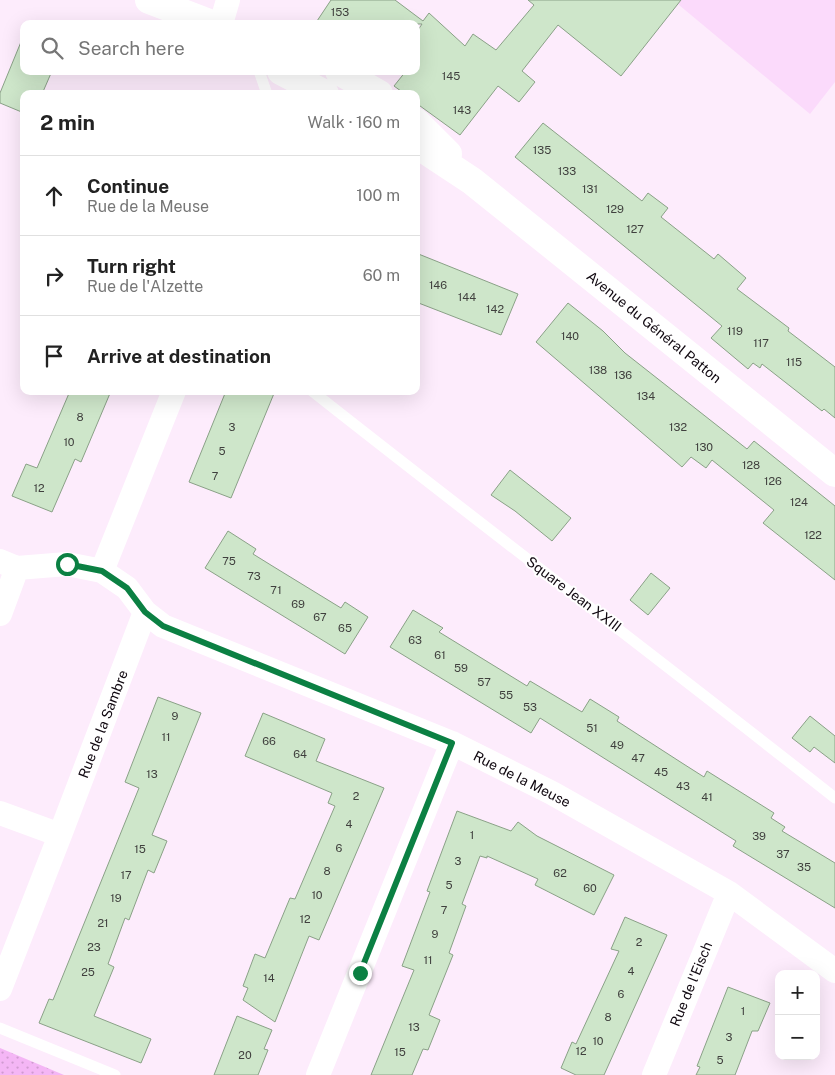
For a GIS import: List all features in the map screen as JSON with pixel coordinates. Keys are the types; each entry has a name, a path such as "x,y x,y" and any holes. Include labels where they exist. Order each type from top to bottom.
{"main road":[{"path":"149,0 198,12"},
{"path":"289,75 317,90"},
{"path":"346,75 372,90"},
{"name":"Avenue du Général Patton","path":"420,126 472,181"},
{"name":"Avenue du Général Patton","path":"420,147 472,181 835,473"}],"street":[{"path":"222,20 228,0"},
{"path":"102,571 172,395"},
{"name":"Rue de la Meuse","path":"9,565 67,564 102,571 127,588 145,612 163,626 452,743 552,793 729,893 835,971"},
{"path":"0,614 9,565"},
{"name":"Rue de la Sambre","path":"0,989 145,612"},
{"path":"318,1075 452,743"},
{"path":"0,813 60,836"},
{"name":"Rue de l'Eisch","path":"654,1075 729,893"}],"lane":[{"path":"260,75 266,90"},
{"name":"Square Jean XXIII","path":"317,395 835,798"},
{"path":"0,1028 116,1075"}],"shaded area":[{"path":"673,0 835,0 835,82 810,114"},
{"path":"0,1048 64,1075 0,1075"}],"building":[{"path":"331,0 395,0 423,21 429,13 465,46 473,34 496,50 534,5 528,0 681,0 621,76 558,25 522,71 535,82 519,102 498,86 460,135 420,106 420,90 400,90 394,86 403,75 420,75 420,27 422,24 420,24 420,20 318,20"},
{"path":"20,44 20,75 50,75 44,90 20,90 20,111 0,103 0,93"},
{"path":"543,123 642,201 648,193 668,208 661,217 714,259 718,254 746,278 737,289 789,328 788,331 835,367 835,418 824,409 822,411 762,364 760,368 753,363 748,369 711,338 722,326 515,157"},
{"path":"420,255 518,294 501,335 420,304"},
{"path":"568,303 603,331 625,353 747,449 754,441 835,506 835,580 763,523 774,510 712,460 706,468 691,457 682,467 536,342"},
{"path":"68,395 109,395 81,462 75,459 52,512 12,496 26,464 37,468"},
{"path":"224,395 273,395 231,498 189,482"},
{"path":"510,470 571,518 552,541 515,511 491,495"},
{"path":"228,531 256,549 253,554 274,567 341,608 345,602 368,617 345,654 205,568"},
{"path":"651,573 670,588 648,615 630,600"},
{"path":"413,610 443,628 439,632 527,686 530,681 582,712 590,699 619,717 617,721 704,777 707,771 774,813 771,818 785,827 782,831 835,863 835,908 733,846 736,841 540,718 531,733 390,647"},
{"path":"158,697 201,713 152,835 167,841 154,873 148,870 129,920 125,918 108,964 114,967 94,1016 151,1039 141,1063 39,1023 49,999 53,1000 139,788 125,782"},
{"path":"263,713 325,739 316,761 384,788 319,940 309,936 275,1022 243,1000 248,988 243,986 255,954 265,958 290,898 295,899 335,806 328,803 332,793 245,756"},
{"path":"810,716 835,736 835,763 814,747 810,752 792,738"},
{"path":"457,811 511,831 518,822 537,836 614,875 594,915 535,885 538,879 487,856 487,858 480,856 462,904 466,906 449,953 453,955 429,1015 440,1020 428,1050 423,1049 412,1075 371,1075 414,970 402,966 430,892 427,891"},
{"path":"625,917 667,935 604,1075 576,1075 561,1068 572,1042 576,1044 619,951 611,949"},
{"path":"728,987 770,1003 758,1031 752,1031 735,1075 696,1075 700,1067 697,1066"},
{"path":"237,1016 272,1030 264,1049 268,1050 258,1075 214,1075"}],"route":[{"path":"67,564 102,571 127,588 145,612 163,626 452,743 360,973"}]}
